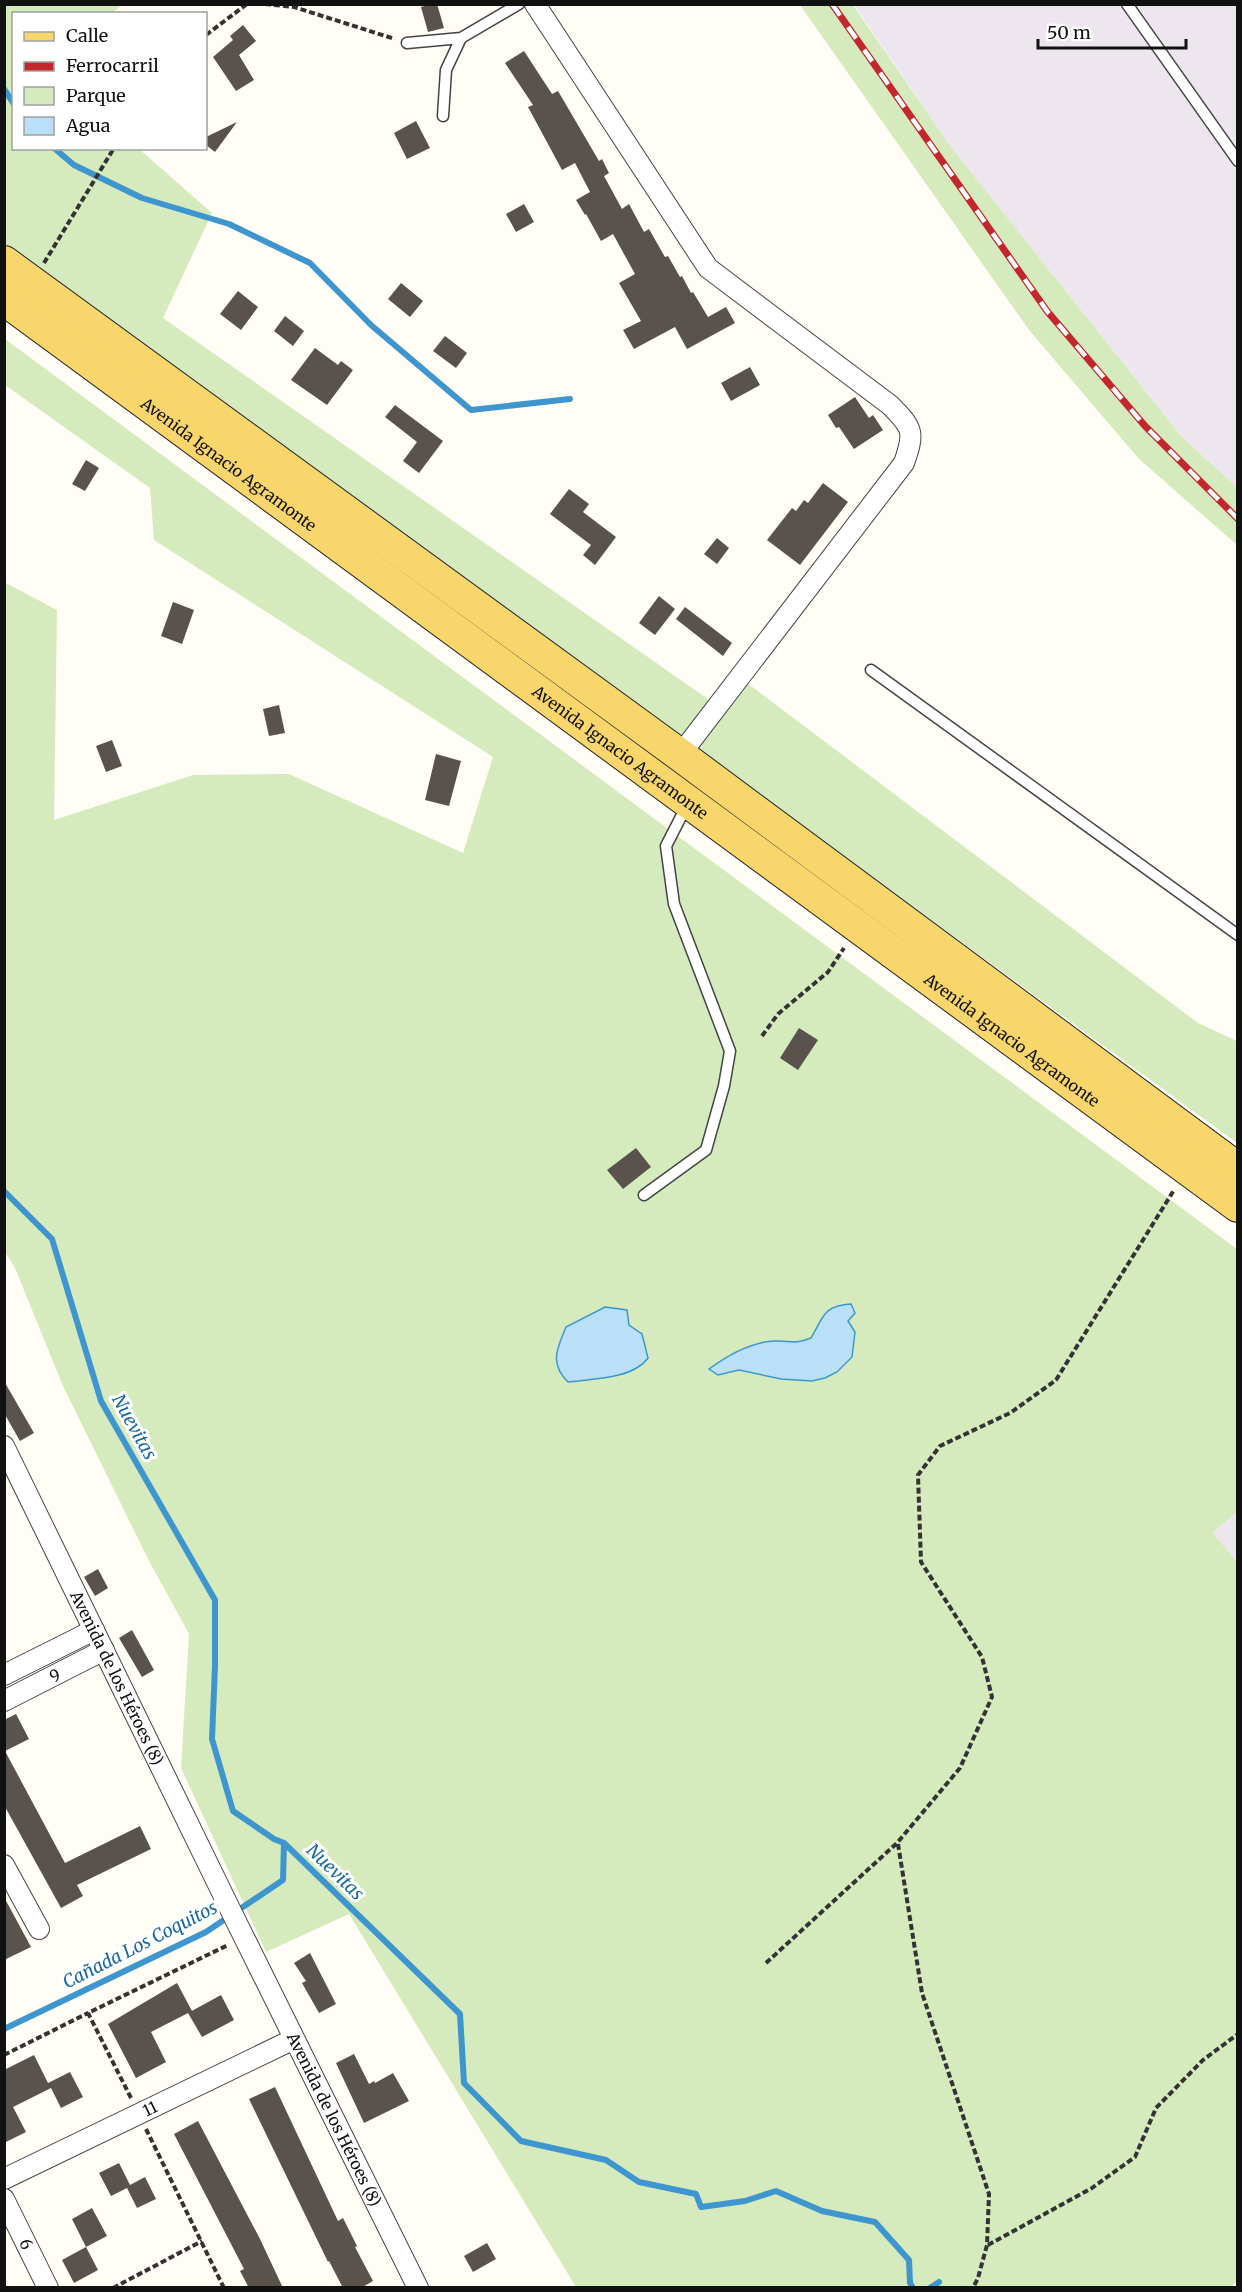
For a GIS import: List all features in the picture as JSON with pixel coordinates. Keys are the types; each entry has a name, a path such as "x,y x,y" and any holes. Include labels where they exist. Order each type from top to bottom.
{"main road":[{"name":"Avenida Ignacio Agramonte","path":"4,262 692,781 858,927 1238,1206"},
{"name":"Avenida Ignacio Agramonte","path":"4,298 692,781 1238,1169"}],"street":[{"path":"535,4 708,268 890,405 906,422 912,440 904,463 692,781"},
{"name":"Avenida de los Héroes (8)","path":"4,1446 418,2288"},
{"name":"9","path":"4,1674 94,1630"},
{"name":"9","path":"4,1701 104,1650"},
{"path":"4,1864 39,1929"},
{"name":"11","path":"4,2180 294,2039"},
{"name":"6","path":"4,2199 48,2288"}],"lane":[{"path":"407,43 461,38 519,4"},
{"path":"1127,4 1238,161"},
{"path":"443,116 446,70 461,38"},
{"path":"871,670 1238,935"},
{"path":"644,1195 706,1150 724,1086 730,1051 674,904 666,846 692,781"}],"path":[{"path":"207,34 247,4"},
{"path":"266,4 294,7 407,43"},
{"path":"32,282 113,150"},
{"path":"762,1036 778,1014 828,972 858,927"},
{"path":"766,1963 897,1843 960,1768 992,1697 982,1657 921,1562 918,1475 940,1446 1010,1413 1056,1380 1187,1169"},
{"path":"897,1843 922,1993 989,2194 987,2245 973,2288"},
{"path":"4,2055 88,2013"},
{"path":"987,2245 1092,2188 1135,2157 1156,2108 1203,2060 1238,2034"},
{"path":"113,2288 201,2241"}],"shaded area":[{"path":"854,5 1237,5 1237,487 1182,437 951,147"},
{"path":"1237,1512 1237,1562 1213,1533"}],"green space":[{"path":"5,5 122,5 113,12 12,12 12,150 140,150 212,213 163,318 725,711 747,683 1198,1023 1237,1041 1237,1143 5,245"},
{"path":"800,5 853,5 951,147 1182,437 1237,487 1237,545 1139,459 1029,330"},
{"path":"5,339 1237,1249 1237,1512 1213,1533 1238,1563 1238,2280 1231,2287 576,2287 349,1914 266,1952 181,1768 189,1634 148,1559 63,1386 15,1268 5,1252 4,582 57,610 54,820 193,775 289,774 463,853 493,757 154,540 150,488 5,385"}],"water":[{"path":"851,1304 855,1313 848,1321 855,1332 852,1357 837,1372 825,1378 812,1381 781,1379 739,1370 718,1375 709,1369 732,1354 756,1344 774,1341 796,1342 811,1338 829,1310"},
{"path":"605,1307 627,1310 629,1325 642,1334 648,1358 633,1370 622,1374 568,1382 558,1368 557,1362 558,1349 566,1327"}],"building":[{"path":"437,4 444,28 428,32 421,7"},
{"path":"243,25 256,41 239,55 254,80 236,91 213,57 233,40 230,36"},
{"path":"524,51 552,94 558,91 599,161 602,159 609,173 604,176 622,209 629,204 644,232 649,229 665,257 668,256 708,317 726,307 735,323 687,349 675,327 634,349 623,330 641,321 619,283 635,274 613,234 601,241 576,200 590,192 575,163 562,170 528,107 533,105 505,63"},
{"path":"416,121 430,148 407,159 394,133"},
{"path":"237,122 215,152 207,146 207,137"},
{"path":"524,204 534,222 516,232 506,214"},
{"path":"401,283 423,301 410,317 388,299"},
{"path":"238,291 258,307 241,330 220,314"},
{"path":"285,316 304,331 293,346 274,331"},
{"path":"445,336 467,353 456,368 433,351"},
{"path":"315,348 338,365 341,361 353,370 327,405 291,380"},
{"path":"750,367 760,385 731,401 721,383"},
{"path":"855,397 869,418 873,415 883,430 854,449 828,415"},
{"path":"395,405 443,441 419,473 403,461 417,442 385,417"},
{"path":"86,460 99,468 85,491 72,484"},
{"path":"823,483 848,502 800,565 767,540 792,508 796,511 804,500 808,503"},
{"path":"569,489 589,504 583,512 616,537 595,565 583,555 591,545 550,514"},
{"path":"717,538 729,548 717,564 704,554"},
{"path":"659,596 675,609 655,635 639,623"},
{"path":"173,602 194,610 182,644 161,636"},
{"path":"685,607 732,643 723,656 676,619"},
{"path":"279,705 285,733 269,736 263,709"},
{"path":"112,740 122,766 106,772 96,746"},
{"path":"436,754 461,761 449,806 425,800"},
{"path":"799,1028 818,1040 798,1070 780,1058"},
{"path":"636,1148 651,1167 623,1189 607,1170"},
{"path":"4,1381 34,1433 20,1441 4,1413"},
{"path":"98,1569 108,1588 95,1596 84,1577"},
{"path":"132,1630 154,1670 142,1677 119,1638"},
{"path":"16,1714 29,1739 5,1751 65,1863 140,1826 151,1849 77,1885 83,1896 61,1908 4,1805 4,1720"},
{"path":"4,1897 31,1947 4,1960"},
{"path":"310,1953 336,2004 319,2013 302,1983 306,1981 294,1963"},
{"path":"177,1983 192,2011 151,2032 166,2062 136,2078 108,2024"},
{"path":"221,1995 234,2020 202,2037 188,2013"},
{"path":"354,2054 369,2084 393,2073 409,2101 364,2123 336,2063"},
{"path":"34,2055 48,2083 70,2072 83,2097 61,2108 51,2088 13,2107 26,2132 4,2143 4,2070"},
{"path":"275,2087 338,2221 343,2218 373,2281 361,2288 343,2288 328,2262 249,2099"},
{"path":"198,2121 283,2288 249,2288 240,2271 244,2269 174,2134"},
{"path":"119,2163 130,2185 145,2177 156,2199 137,2208 127,2188 111,2196 99,2173"},
{"path":"92,2208 107,2236 86,2247 72,2219"},
{"path":"487,2243 496,2259 473,2272 464,2256"},
{"path":"86,2247 98,2270 74,2283 62,2260"}],"waterway":[{"path":"4,89 12,101"},
{"path":"56,150 74,165 142,198 229,224 310,263 371,325 471,410 570,399"},
{"name":"Nuevitas","path":"4,1191 52,1239 101,1401 215,1600 212,1739 233,1811 274,1839 284,1843 460,2014 464,2083 521,2141 606,2160 639,2182 696,2194 701,2207 745,2201 776,2191 822,2211 875,2222 909,2260 910,2283 913,2288"},
{"name":"Cañada Los Coquitos","path":"4,2029 206,1932 283,1880 284,1843"},
{"name":"Nuevitas","path":"930,2288 939,2282"}],"railway":[{"path":"832,4 1047,311 1145,426 1238,519"}]}
